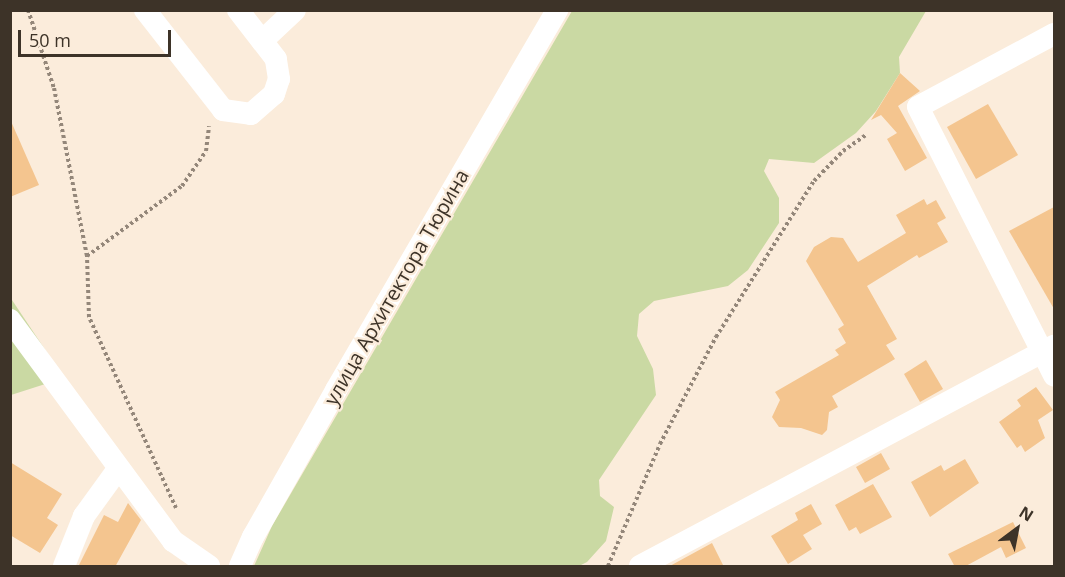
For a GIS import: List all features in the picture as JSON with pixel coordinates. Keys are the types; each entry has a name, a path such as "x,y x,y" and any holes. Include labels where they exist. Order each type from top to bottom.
{"street":[{"path":"145,10 223,110 251,114 274,94 279,79 276,59 238,10"},
{"path":"262,41 295,10"},
{"name":"улица Архитектора Тюрина","path":"240,567 253,537 330,400 557,10"},
{"path":"1054,34 918,107 1048,349 1054,375"},
{"path":"10,320 172,541 209,567"},
{"path":"639,567 1048,349"},
{"path":"64,567 84,516 118,468"}],"path":[{"path":"28,10 54,88 87,256 88,317 173,494 178,514"},
{"path":"87,256 182,186 206,151 210,119 223,110"},
{"path":"608,567 660,444 716,337 814,181 843,152 867,134"}],"green space":[{"path":"572,11 926,11 899,57 900,73 876,111 856,133 814,163 769,159 764,171 779,198 779,223 748,270 728,286 654,301 639,314 637,336 653,369 656,395 599,480 600,496 614,507 606,541 587,562 579,566 254,566 272,526"},
{"path":"10,297 64,378 11,395 10,395"}],"building":[{"path":"900,73 920,91 898,106 927,158 905,171 887,139 897,133 881,115 871,120"},
{"path":"988,104 1018,155 976,179 947,127"},
{"path":"10,119 39,185 10,197"},
{"path":"924,199 927,205 936,200 946,218 937,223 948,242 919,258 917,255 867,286 897,339 886,345 895,359 832,396 838,407 829,412 827,430 822,435 801,428 779,427 772,417 780,400 775,392 839,355 835,350 846,343 838,329 844,325 806,261 814,247 831,237 843,238 858,262 906,233 896,215"},
{"path":"1054,207 1054,309 1009,231"},
{"path":"926,360 943,389 920,402 904,374"},
{"path":"1036,387 1053,410 1038,420 1045,438 1025,452 1021,445 1017,448 999,422 1021,406 1017,400"},
{"path":"881,453 890,469 865,483 856,467"},
{"path":"965,459 979,483 930,517 911,482 941,465 944,471"},
{"path":"10,462 62,494 47,518 58,525 40,553 10,535"},
{"path":"873,484 892,517 860,534 856,527 849,531 835,505"},
{"path":"128,503 141,520 115,567 78,567 104,515 118,522"},
{"path":"811,504 822,524 803,535 812,549 788,564 771,536 798,520 795,513"},
{"path":"1013,522 1026,548 1006,558 1001,547 964,567 955,567 948,554"},
{"path":"712,543 724,567 668,567"}]}
